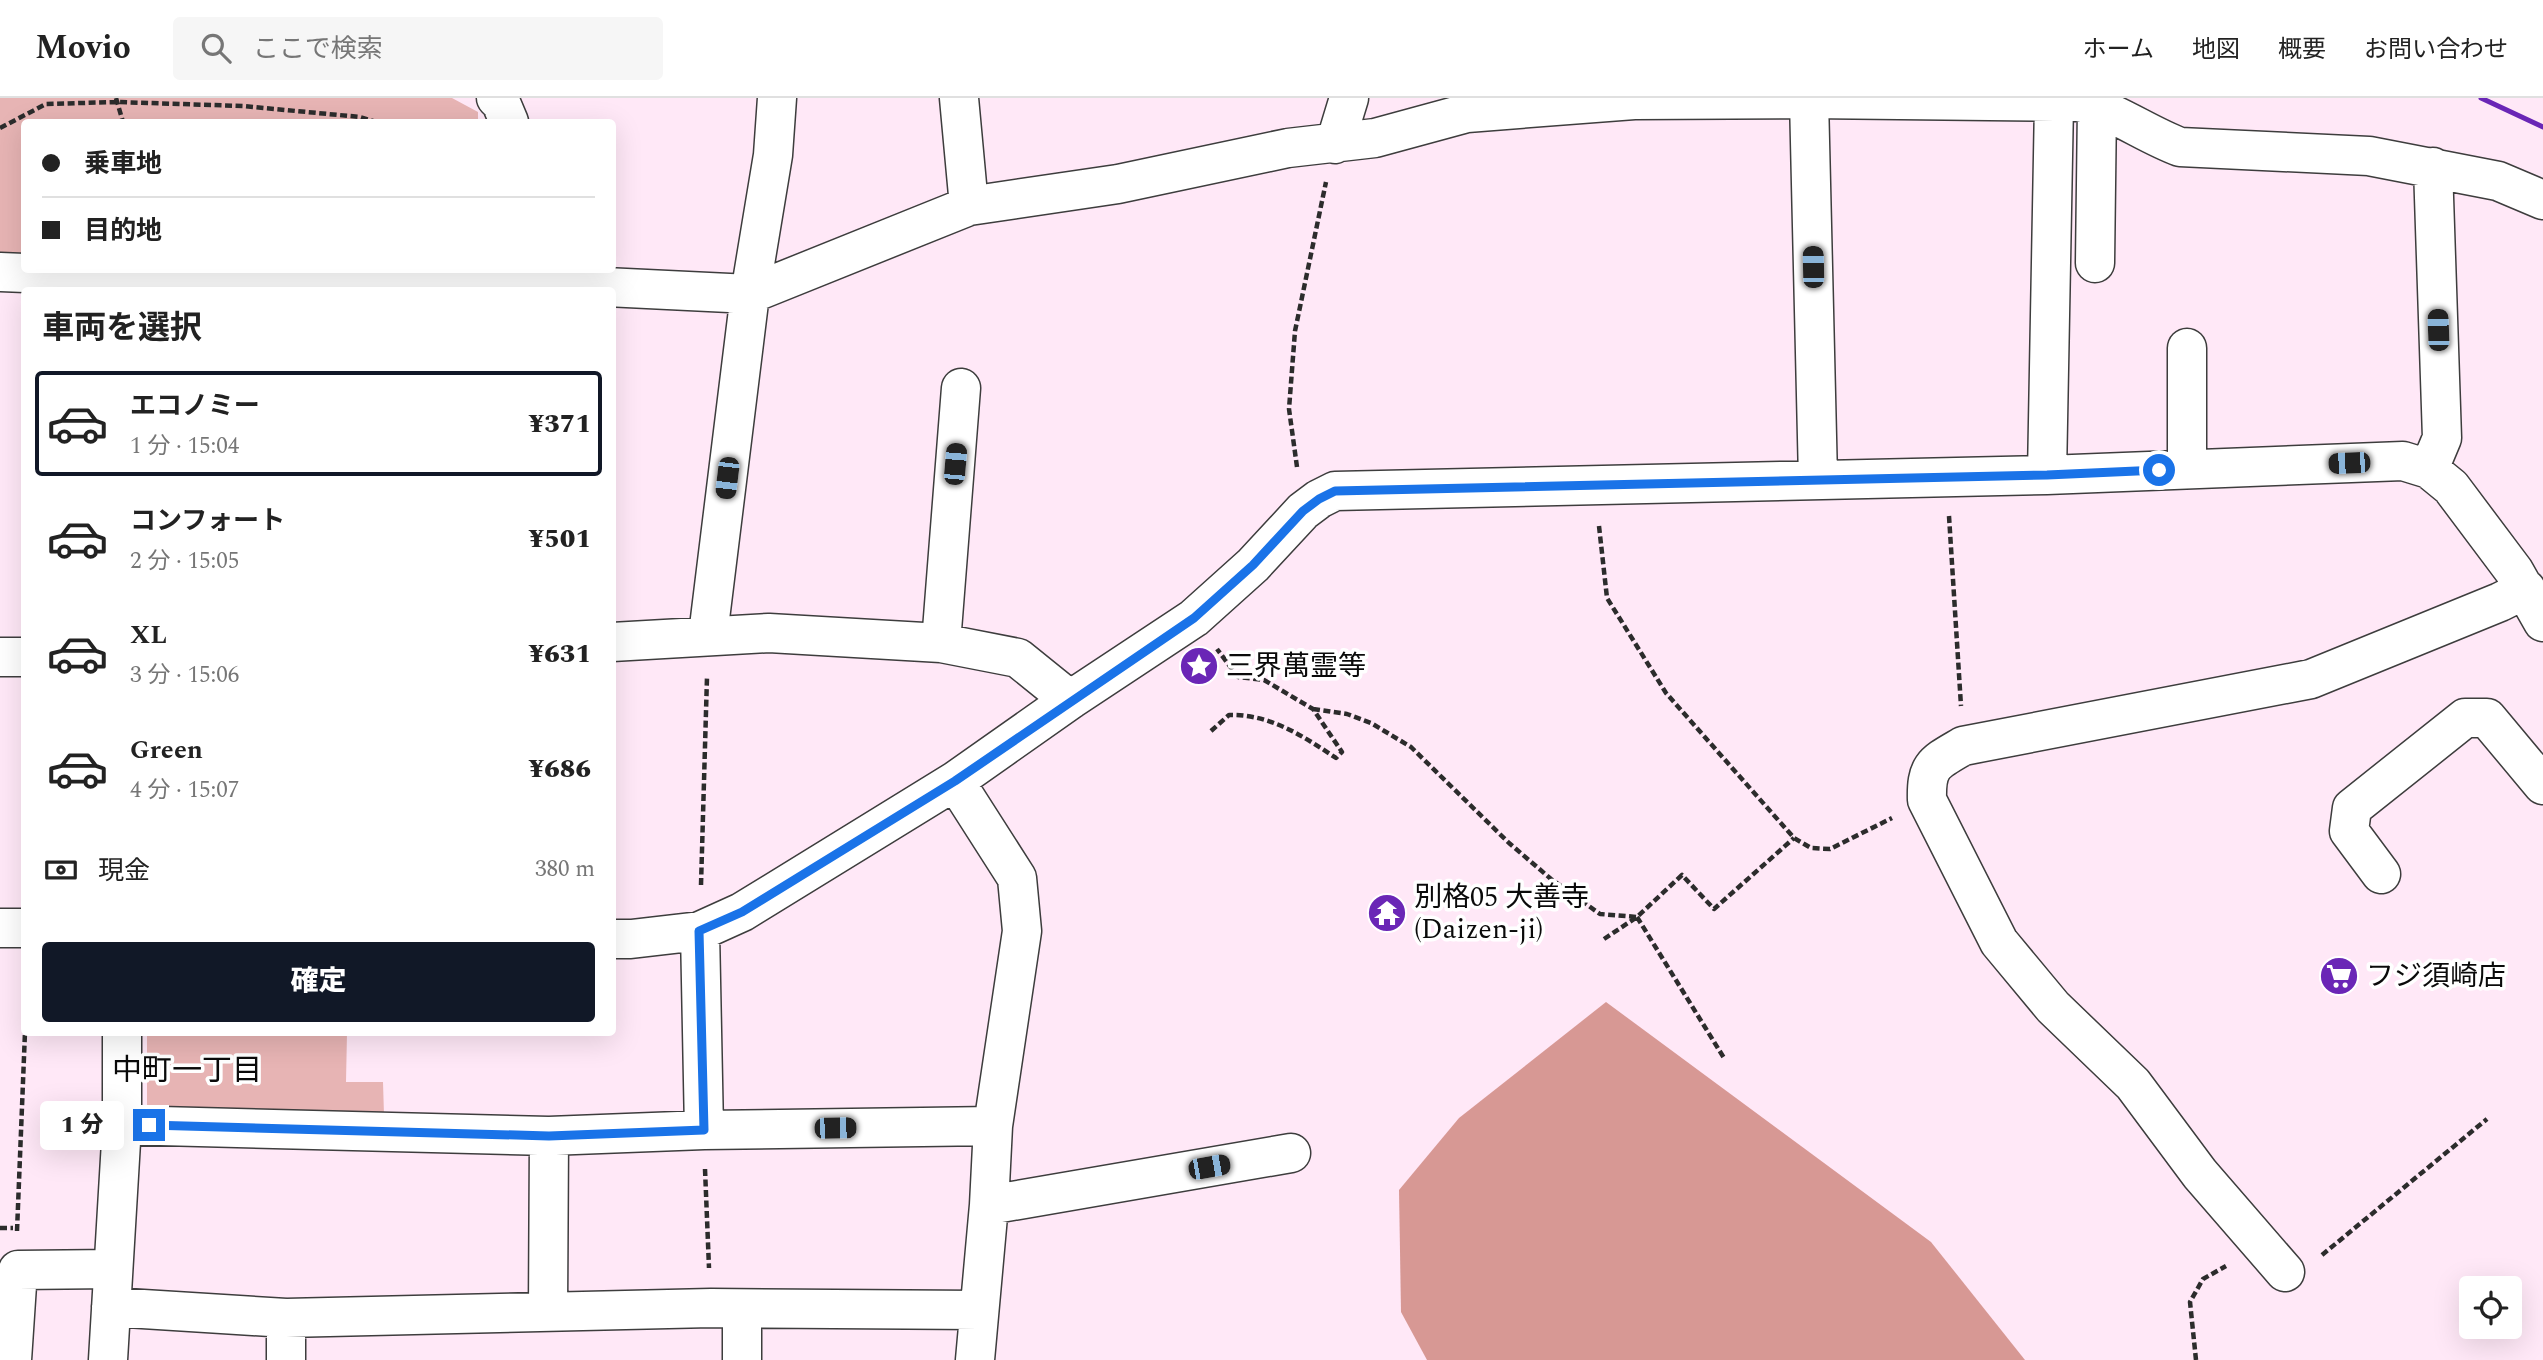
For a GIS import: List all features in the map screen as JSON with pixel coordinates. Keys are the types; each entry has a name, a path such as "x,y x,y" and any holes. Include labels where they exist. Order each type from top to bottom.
{"street":[{"path":"495,98 501,103 508,119"},
{"path":"708,635 750,294 773,155 777,98"},
{"path":"959,98 969,206"},
{"path":"1335,144 1349,98"},
{"path":"1809,99 1818,479"},
{"path":"410,273 510,275 667,291 750,294 969,206 1118,184 1288,148 1375,138 1466,113 1634,100 2078,102 2097,106 2156,138 2180,147 2369,156 2498,181 2543,200"},
{"path":"2047,475 2053,103"},
{"path":"2095,263 2097,106"},
{"path":"2428,469 2442,438 2433,167"},
{"path":"0,272 21,273"},
{"path":"25,273 148,273"},
{"path":"2187,348 2187,469"},
{"path":"941,643 961,387"},
{"path":"616,939 699,931 742,912 955,781 1070,700 1194,618 1253,565 1303,511 1335,491 2047,475 2403,461 2428,469 2452,487 2538,610 2311,679 1963,746 1938,761 1927,778 1927,800 1999,942 2053,1007 2133,1084 2200,1174 2273,1258"},
{"path":"616,642 769,633 941,643 1018,658 1070,700"},
{"path":"0,657 21,657"},
{"path":"2381,874 2349,831 2352,808 2465,718 2487,718 2543,785"},
{"path":"955,781 1017,878 1022,931 993,1126 975,1360"},
{"path":"0,928 21,928"},
{"path":"699,931 704,1130"},
{"path":"108,1360 122,1125 122,1036"},
{"path":"122,1125 549,1136 704,1130 993,1126"},
{"path":"548,1311 549,1136"},
{"path":"989,1205 1291,1153"},
{"path":"12,1360 18,1270 113,1269"},
{"path":"111,1307 286,1318 548,1311 979,1310"},
{"path":"726,1309 742,1360"},
{"path":"286,1318 286,1360"}],"path":[{"path":"117,100 122,119"},
{"path":"0,128 46,104 117,100 243,106 366,119"},
{"path":"1303,511 1289,409 1295,331 1335,144"},
{"path":"1947,477 1963,746"},
{"path":"1593,484 1607,598 1666,693 1794,838 1811,848 1830,849 1927,800"},
{"path":"1194,618 1238,677 1264,680 1313,709 1347,714 1371,723 1411,747 1551,879 1600,914 1637,917"},
{"path":"699,931 708,635"},
{"path":"1212,731 1229,715 1249,714 1295,731 1336,758 1342,752 1313,709"},
{"path":"1604,939 1637,917 1682,875 1714,909 1794,838"},
{"path":"1637,917 1724,1058"},
{"path":"18,1270 24,1036"},
{"path":"2196,1360 2190,1301 2203,1279 2273,1258 2301,1272 2487,1119"},
{"path":"704,1130 726,1309"}],"shaded area":[{"path":"0,98 452,98 478,112 478,119 21,119 21,258 0,257"},
{"path":"1606,1002 1931,1242 2025,1360 1427,1360 1401,1312 1399,1190 1459,1118"},
{"path":"147,1036 347,1036 346,1082 383,1082 384,1115 147,1114"}],"railway":[{"path":"2481,98 2543,127"}],"place":[{"name":"三界萬霊等","path":"1199,666"},
{"name":"別格05 大善寺 (Daizen-ji)","path":"1387,913"},
{"name":"フジ須崎店","path":"2339,976"}],"district":[{"name":"中町一丁目","path":"187,1071"}],"route":[{"path":"149,1125 549,1136 704,1130 699,931 742,912 955,781 1070,700 1194,618 1253,565 1303,511 1335,491 2047,475 2159,470"}]}
